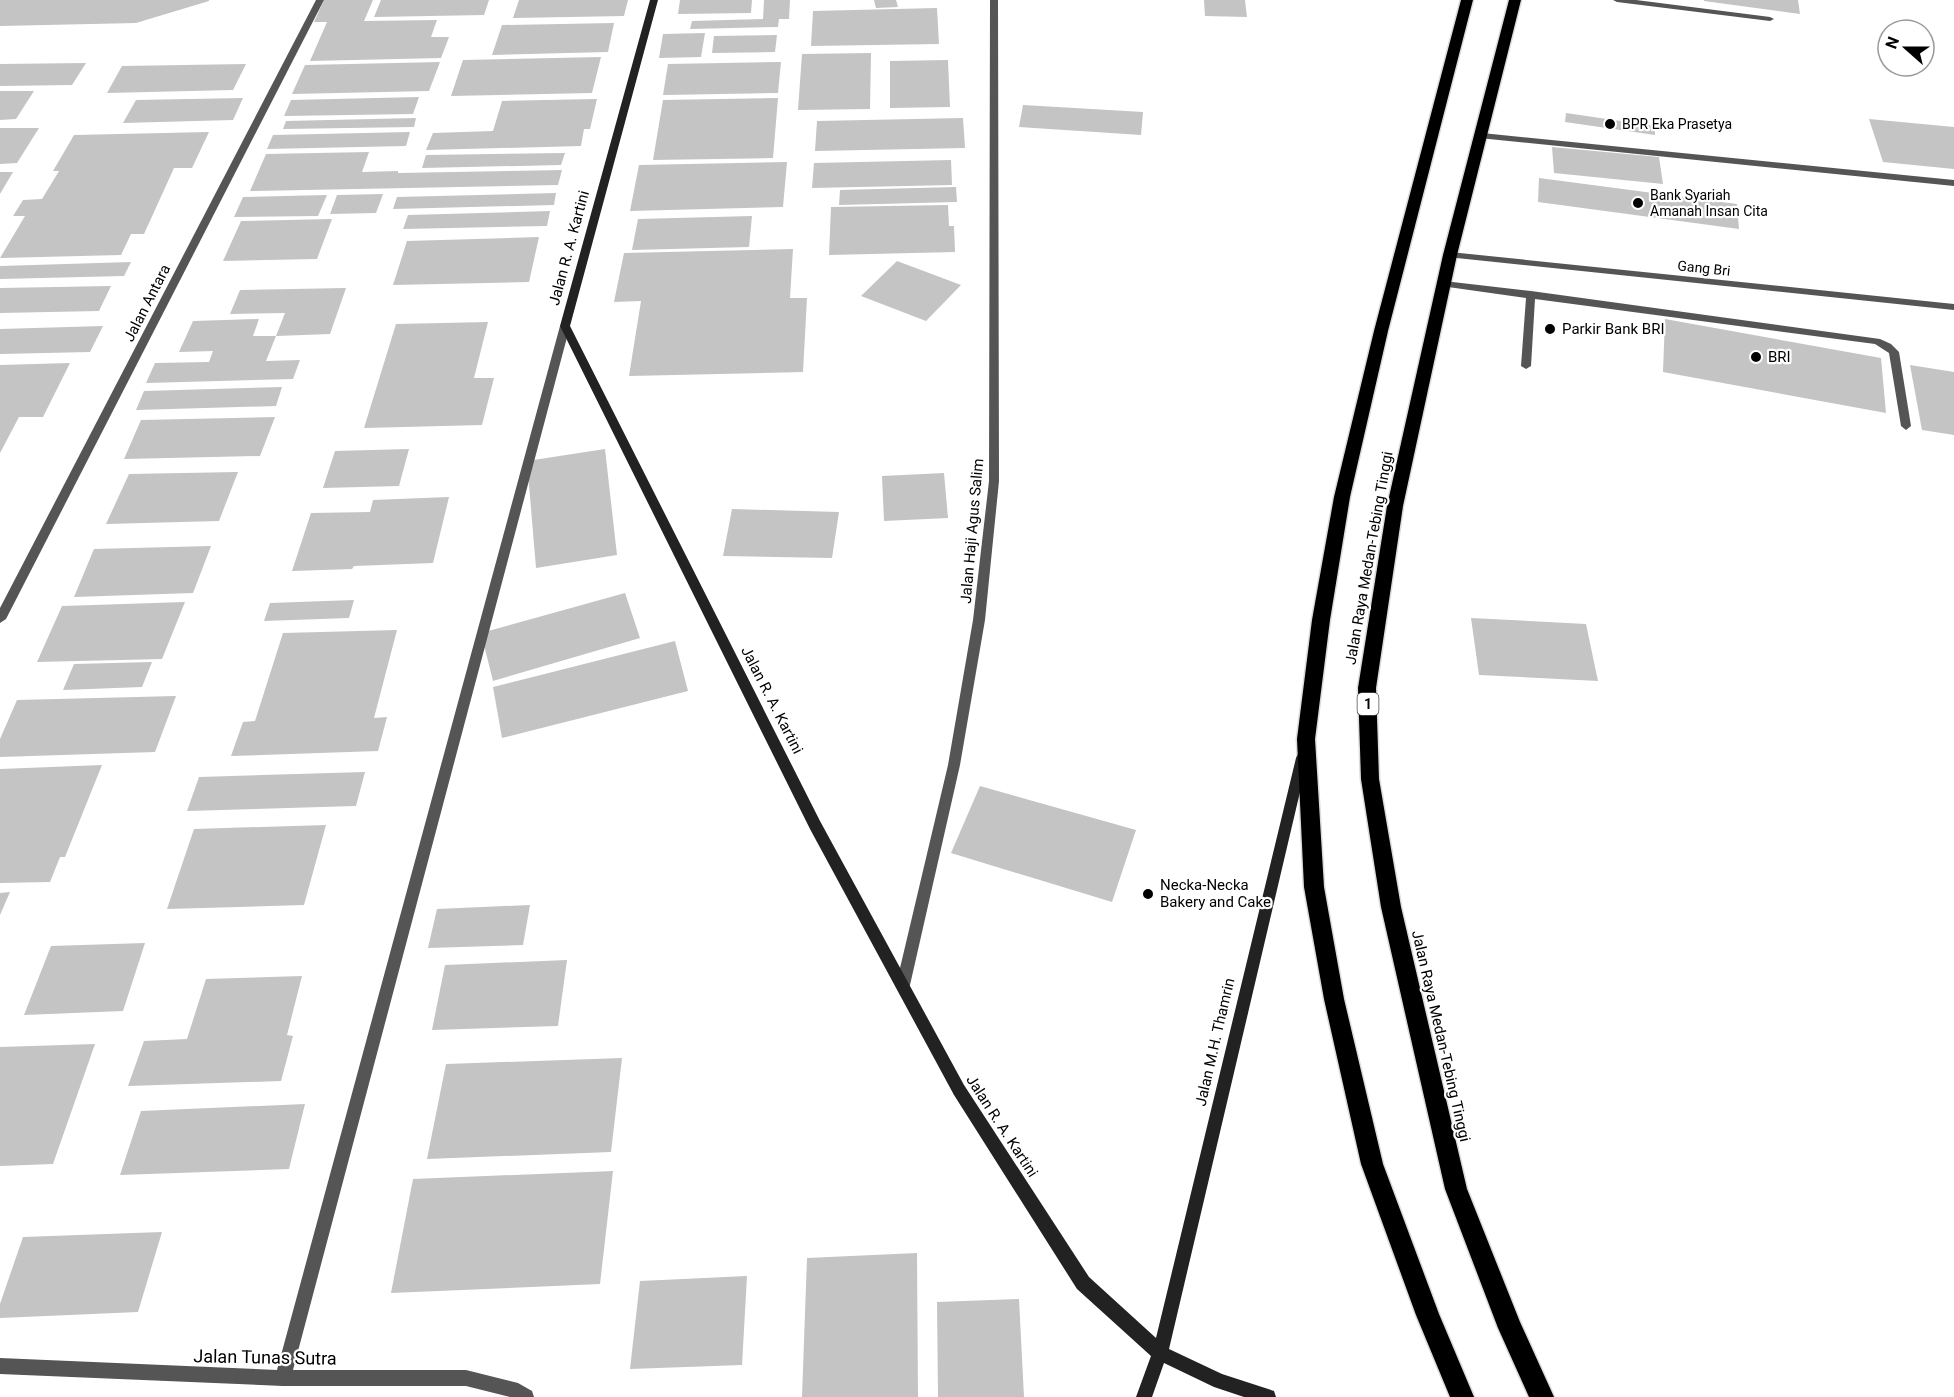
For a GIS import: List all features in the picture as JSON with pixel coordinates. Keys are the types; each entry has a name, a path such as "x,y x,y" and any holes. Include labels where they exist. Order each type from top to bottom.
{"highway":[{"path":"1462,1397 1428,1314 1372,1164 1334,999 1314,886 1306,739 1321,620 1342,497 1384,320 1467,0"},
{"name":"Jalan Raya Medan-Tebing Tinggi","path":"1515,0 1450,255 1395,506 1367,688 1370,779 1391,907 1456,1189 1510,1328 1542,1397"}],"street":[{"name":"Jalan Antara","path":"0,620 320,0"},
{"name":"Jalan R. A. Kartini","path":"654,0 565,326 816,825 958,1090 1083,1283 1160,1353"},
{"name":"Jalan Haji Agus Salim","path":"903,985 954,765 979,620 994,481 994,0"},
{"path":"1617,0 1770,19"},
{"path":"1667,6 1681,0"},
{"path":"1482,136 1954,183"},
{"name":"Gang Bri","path":"1450,255 1954,307"},
{"path":"1444,284 1877,341 1894,352 1906,426"},
{"path":"1526,366 1531,294"},
{"path":"282,1378 565,326"},
{"name":"Jalan M.H. Thamrin","path":"1143,1397 1160,1353 1306,739"},
{"path":"1160,1353 1220,1381 1268,1397"},
{"name":"Jalan Tunas Sutra","path":"0,1366 282,1378 466,1378 518,1391 526,1397"}],"building":[{"path":"0,0 209,1 136,23 0,26"},
{"path":"324,0 373,0 364,21 437,20 431,37 449,37 441,58 310,61 327,22 314,22"},
{"path":"381,0 489,0 484,15 374,17"},
{"path":"519,0 628,0 624,16 513,18"},
{"path":"680,0 752,0 751,13 678,14"},
{"path":"764,0 790,0 789,19 779,19 778,27 690,29 692,21 763,19"},
{"path":"874,0 896,0 898,7 876,8"},
{"path":"1204,0 1245,0 1247,17 1205,16"},
{"path":"1798,0 1800,14 1704,1"},
{"path":"937,8 939,44 811,46 813,11"},
{"path":"614,23 608,52 492,55 502,25"},
{"path":"705,33 701,57 659,58 663,34"},
{"path":"777,35 775,52 712,53 714,36"},
{"path":"871,53 870,109 798,110 802,54"},
{"path":"601,57 592,93 451,96 463,60"},
{"path":"948,60 950,107 890,108 890,61"},
{"path":"440,62 429,91 292,94 305,65"},
{"path":"781,62 778,93 663,95 668,64"},
{"path":"86,63 72,85 0,86 0,64"},
{"path":"246,64 233,90 107,93 122,66"},
{"path":"0,91 34,91 16,119 0,120"},
{"path":"419,97 413,114 284,116 291,100"},
{"path":"243,98 233,120 123,123 136,100"},
{"path":"778,98 773,158 653,160 663,100"},
{"path":"597,99 590,129 584,129 581,146 426,150 433,133 493,131 502,101"},
{"path":"1023,105 1143,112 1141,135 1019,127"},
{"name":"BPR Eka Prasetya","path":"1566,113 1655,126 1655,135 1565,122"},
{"path":"416,118 414,127 283,129 286,121"},
{"path":"963,118 965,148 815,151 817,121"},
{"path":"1869,119 1954,127 1954,169 1883,162"},
{"path":"0,128 39,128 17,163 0,164"},
{"path":"209,132 192,168 174,168 144,234 131,234 121,255 0,258 25,216 13,216 23,200 42,199 59,171 53,171 74,135"},
{"path":"410,132 406,146 267,149 273,135"},
{"path":"1552,147 1659,157 1663,184 1554,173"},
{"path":"369,152 362,172 562,170 558,185 250,191 266,154"},
{"path":"565,153 561,165 422,168 426,155"},
{"path":"951,160 952,185 812,188 814,163"},
{"path":"787,162 783,207 630,211 639,165"},
{"path":"0,172 13,172 0,194"},
{"name":"Bank Syariah Amanah Insan Cita","path":"1539,178 1737,204 1739,229 1538,202"},
{"path":"956,187 957,202 839,205 840,190"},
{"path":"556,193 554,205 393,209 397,197"},
{"path":"383,194 376,213 330,214 337,195"},
{"path":"327,195 318,216 234,217 243,197"},
{"path":"948,205 949,226 954,226 955,252 829,255 831,207"},
{"path":"550,211 547,226 403,229 408,215"},
{"path":"752,216 749,247 632,250 638,219"},
{"path":"332,219 317,259 223,261 241,221"},
{"path":"539,237 529,282 393,285 407,241"},
{"path":"793,249 790,298 807,298 803,372 629,376 641,301 614,302 624,253"},
{"path":"897,261 961,285 926,321 861,296"},
{"path":"131,262 124,276 0,279 0,266"},
{"path":"111,286 99,311 0,313 0,288"},
{"path":"346,288 330,334 276,336 285,313 230,314 240,290"},
{"path":"259,319 253,336 276,336 266,361 300,360 293,379 146,383 155,363 209,362 213,351 179,352 193,321"},
{"path":"1665,319 1881,358 1886,413 1663,372"},
{"path":"488,322 474,378 494,378 482,425 364,428 396,324"},
{"path":"103,326 90,352 0,354 0,329"},
{"path":"70,363 43,417 19,417 0,453 0,365"},
{"path":"1910,365 1954,372 1954,435 1922,430"},
{"path":"282,387 276,406 136,410 144,391"},
{"path":"275,417 260,456 124,459 141,420"},
{"path":"409,449 399,486 323,488 335,451"},
{"path":"605,449 617,555 536,568 527,461"},
{"path":"238,472 219,521 106,524 129,474"},
{"path":"944,473 948,518 884,521 882,476"},
{"path":"449,497 433,563 292,571 311,513 370,512 373,500"},
{"path":"732,509 839,512 832,558 723,556"},
{"path":"211,546 193,593 74,597 94,549"},
{"path":"625,593 640,638 493,681 481,633"},
{"path":"354,600 349,618 264,621 270,603"},
{"path":"185,602 162,659 37,662 62,606"},
{"path":"1471,618 1586,624 1598,681 1479,675"},
{"path":"397,630 374,718 387,717 378,751 231,756 243,722 255,721 283,633"},
{"path":"675,641 688,691 502,738 493,687"},
{"path":"152,662 142,687 63,690 74,664"},
{"path":"176,696 155,752 0,757 0,739 17,700"},
{"path":"102,765 65,857 60,857 50,882 0,883 0,769"},
{"path":"365,772 356,806 187,811 199,777"},
{"path":"980,786 1136,830 1112,902 951,853"},
{"path":"326,825 304,905 167,909 194,829"},
{"path":"10,892 0,915 0,893"},
{"path":"530,905 523,945 428,948 437,909"},
{"path":"145,943 123,1011 24,1015 51,946"},
{"path":"567,960 558,1026 432,1030 445,965"},
{"path":"302,976 287,1035 293,1036 281,1081 128,1086 144,1041 187,1039 206,979"},
{"path":"95,1044 53,1164 0,1166 0,1047"},
{"path":"622,1058 611,1152 427,1159 446,1064"},
{"path":"305,1104 289,1169 120,1175 141,1111"},
{"path":"613,1171 600,1284 391,1293 413,1179"},
{"path":"162,1232 138,1312 0,1318 0,1304 23,1237"},
{"path":"917,1253 918,1397 802,1397 807,1258"},
{"path":"747,1276 742,1365 630,1369 640,1281"},
{"path":"1019,1299 1024,1397 938,1397 937,1302"}],"place":[{"name":"BPR Eka Prasetya","path":"1610,124"},
{"name":"Bank Syariah Amanah Insan Cita","path":"1638,203"},
{"name":"Parkir Bank BRI","path":"1550,329"},
{"name":"BRI","path":"1756,357"},
{"name":"Necka-Necka Bakery and Cake","path":"1148,894"}]}
